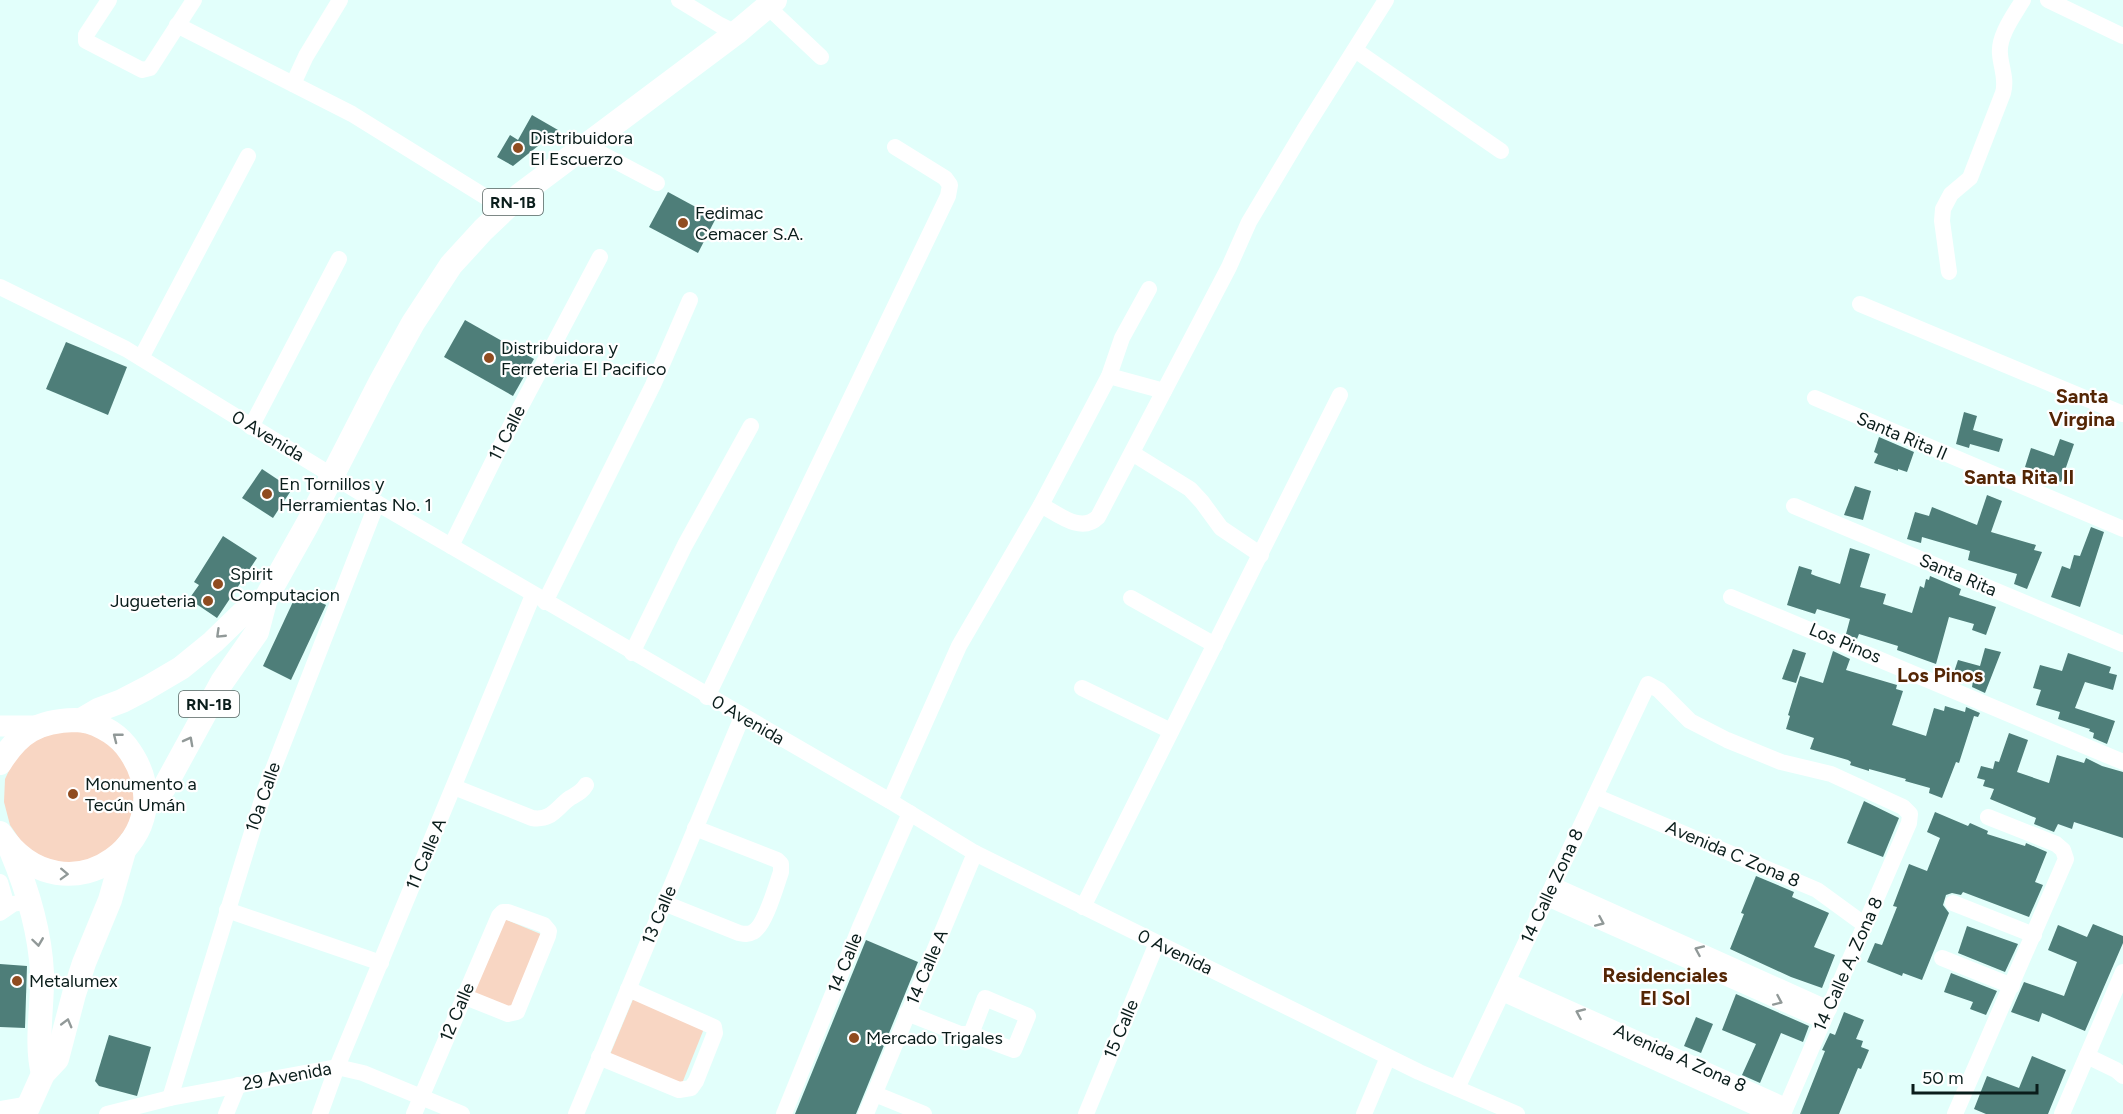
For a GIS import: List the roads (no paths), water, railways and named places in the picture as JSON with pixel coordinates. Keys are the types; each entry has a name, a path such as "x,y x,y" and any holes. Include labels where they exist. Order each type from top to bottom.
{"highway":[{"name":"RN-1B","path":"145,807 164,788 222,682 257,632 266,598 381,381 425,303 463,252 505,209 585,145 736,33 771,3"},
{"name":"RN-1B","path":"81,720 181,668 243,613 266,598"},
{"name":"RN-1B","path":"0,763 10,746 24,734 39,726 54,721 81,720 103,727 122,741 137,760 145,783 145,807 139,830 124,851 103,867 78,874 52,873 28,863 4,840"},
{"name":"RN-1B","path":"4,840 7,908 38,934 42,971 39,1056 43,1074"},
{"name":"RN-1B","path":"27,1109 43,1074 57,1059 74,994 110,900 124,851"}],"main road":[{"path":"0,726 39,726"}],"street":[{"path":"109,0 86,35 86,41 139,69 146,70 153,65 194,0"},
{"path":"293,84 306,56 340,0"},
{"path":"679,0 736,33"},
{"path":"1041,505 1081,525 1093,522 1102,510 1229,267 1250,222 1386,0"},
{"path":"1949,272 1942,221 1943,209 1951,194 1970,178 2004,93 2001,45 2022,0"},
{"path":"2048,0 2121,30"},
{"path":"771,3 821,57"},
{"path":"177,25 374,126 505,209"},
{"path":"1355,50 1501,151"},
{"path":"585,145 657,183"},
{"path":"707,697 948,196 950,185 945,178 895,147"},
{"path":"141,358 248,156"},
{"name":"11 Calle","path":"451,546 512,423 600,257"},
{"path":"251,427 339,259"},
{"name":"0 Avenida","path":"0,287 141,358 377,503 707,697 890,801 975,853 1157,944 1507,1112"},
{"path":"890,801 955,655 1041,505 1109,376 1122,338 1149,289"},
{"name":"11 Calle A","path":"320,1114 337,1067 454,787 539,598 653,385 690,300"},
{"path":"1860,304 2123,414"},
{"path":"1109,376 1164,391"},
{"path":"1083,907 1340,395"},
{"name":"Santa Rita II","path":"1815,398 2123,529"},
{"path":"632,653 685,545 751,426"},
{"path":"1132,453 1190,489 1221,528 1261,555"},
{"name":"10a Calle","path":"170,1098 265,790 377,503"},
{"name":"Santa Rita","path":"1794,506 2123,644"},
{"name":"Los Pinos","path":"1731,597 2123,762"},
{"path":"1131,598 1215,645"},
{"name":"14 Calle Zona 8","path":"1457,1089 1648,684 1659,690 1690,721 1727,740 1781,762 1831,774 1904,807 1910,814"},
{"path":"1082,688 1171,731"},
{"name":"13 Calle","path":"576,1114 742,717"},
{"path":"454,787 532,818 547,818 586,785"},
{"name":"Avenida C Zona 8","path":"1595,796 1817,890 1865,925"},
{"name":"14 Calle","path":"784,1114 860,927 910,813"},
{"name":"14 Calle A, Zona 8","path":"1784,1110 1909,823 1910,814"},
{"path":"1954,1114 2065,865 2065,854 2056,844 1988,817"},
{"path":"664,903 739,933 753,932 763,919 781,872 781,864 777,860 695,828"},
{"name":"14 Calle A","path":"866,1114 975,853"},
{"path":"1550,891 1826,1015"},
{"path":"1953,903 2034,935"},
{"path":"227,910 381,963"},
{"name":"12 Calle","path":"414,1114 496,920 503,912 508,912 547,928 548,936 515,1014 508,1014 464,996"},
{"name":"15 Calle","path":"1091,1113 1157,944"},
{"path":"1942,958 2012,986"},
{"path":"2062,1114 2123,972"},
{"name":"Avenida A Zona 8","path":"1505,987 1784,1110"},
{"name":"Avenida A Zona 8","path":"1505,987 1770,1114"},
{"path":"599,1057 675,1088 687,1089 696,1081 715,1029 712,1025 628,989"},
{"path":"908,1012 960,1034 971,1034 1014,1050 1028,1016 985,998 971,1034"},
{"path":"1364,1114 1388,1056"},
{"path":"2087,1056 2116,1070 2123,1076"},
{"name":"29 Avenida","path":"107,1114 170,1098 337,1067 363,1073 462,1114"},
{"path":"226,1114 238,1085"},
{"path":"875,1094 924,1114"},
{"path":"0,1109 27,1109"}],"place":[{"name":"Distribuidora El Escuerzo","path":"518,148"},
{"name":"Fedimac Cemacer S.A.","path":"683,223"},
{"name":"Distribuidora y Ferreteria El Pacifico","path":"489,358"},
{"name":"En Tornillos y Herramientas No. 1","path":"267,494"},
{"name":"Spirit Computacion","path":"218,584"},
{"name":"Jugueteria","path":"208,601"},
{"name":"Monumento a Tecún Umán","path":"73,794"},
{"name":"Metalumex","path":"17,981"},
{"name":"Mercado Trigales","path":"854,1038"}],"district":[{"name":"Santa Virgina","path":"2082,408"},
{"name":"Santa Rita II","path":"2019,477"},
{"name":"Los Pinos","path":"1940,675"},
{"name":"Residenciales El Sol","path":"1665,986"}]}
